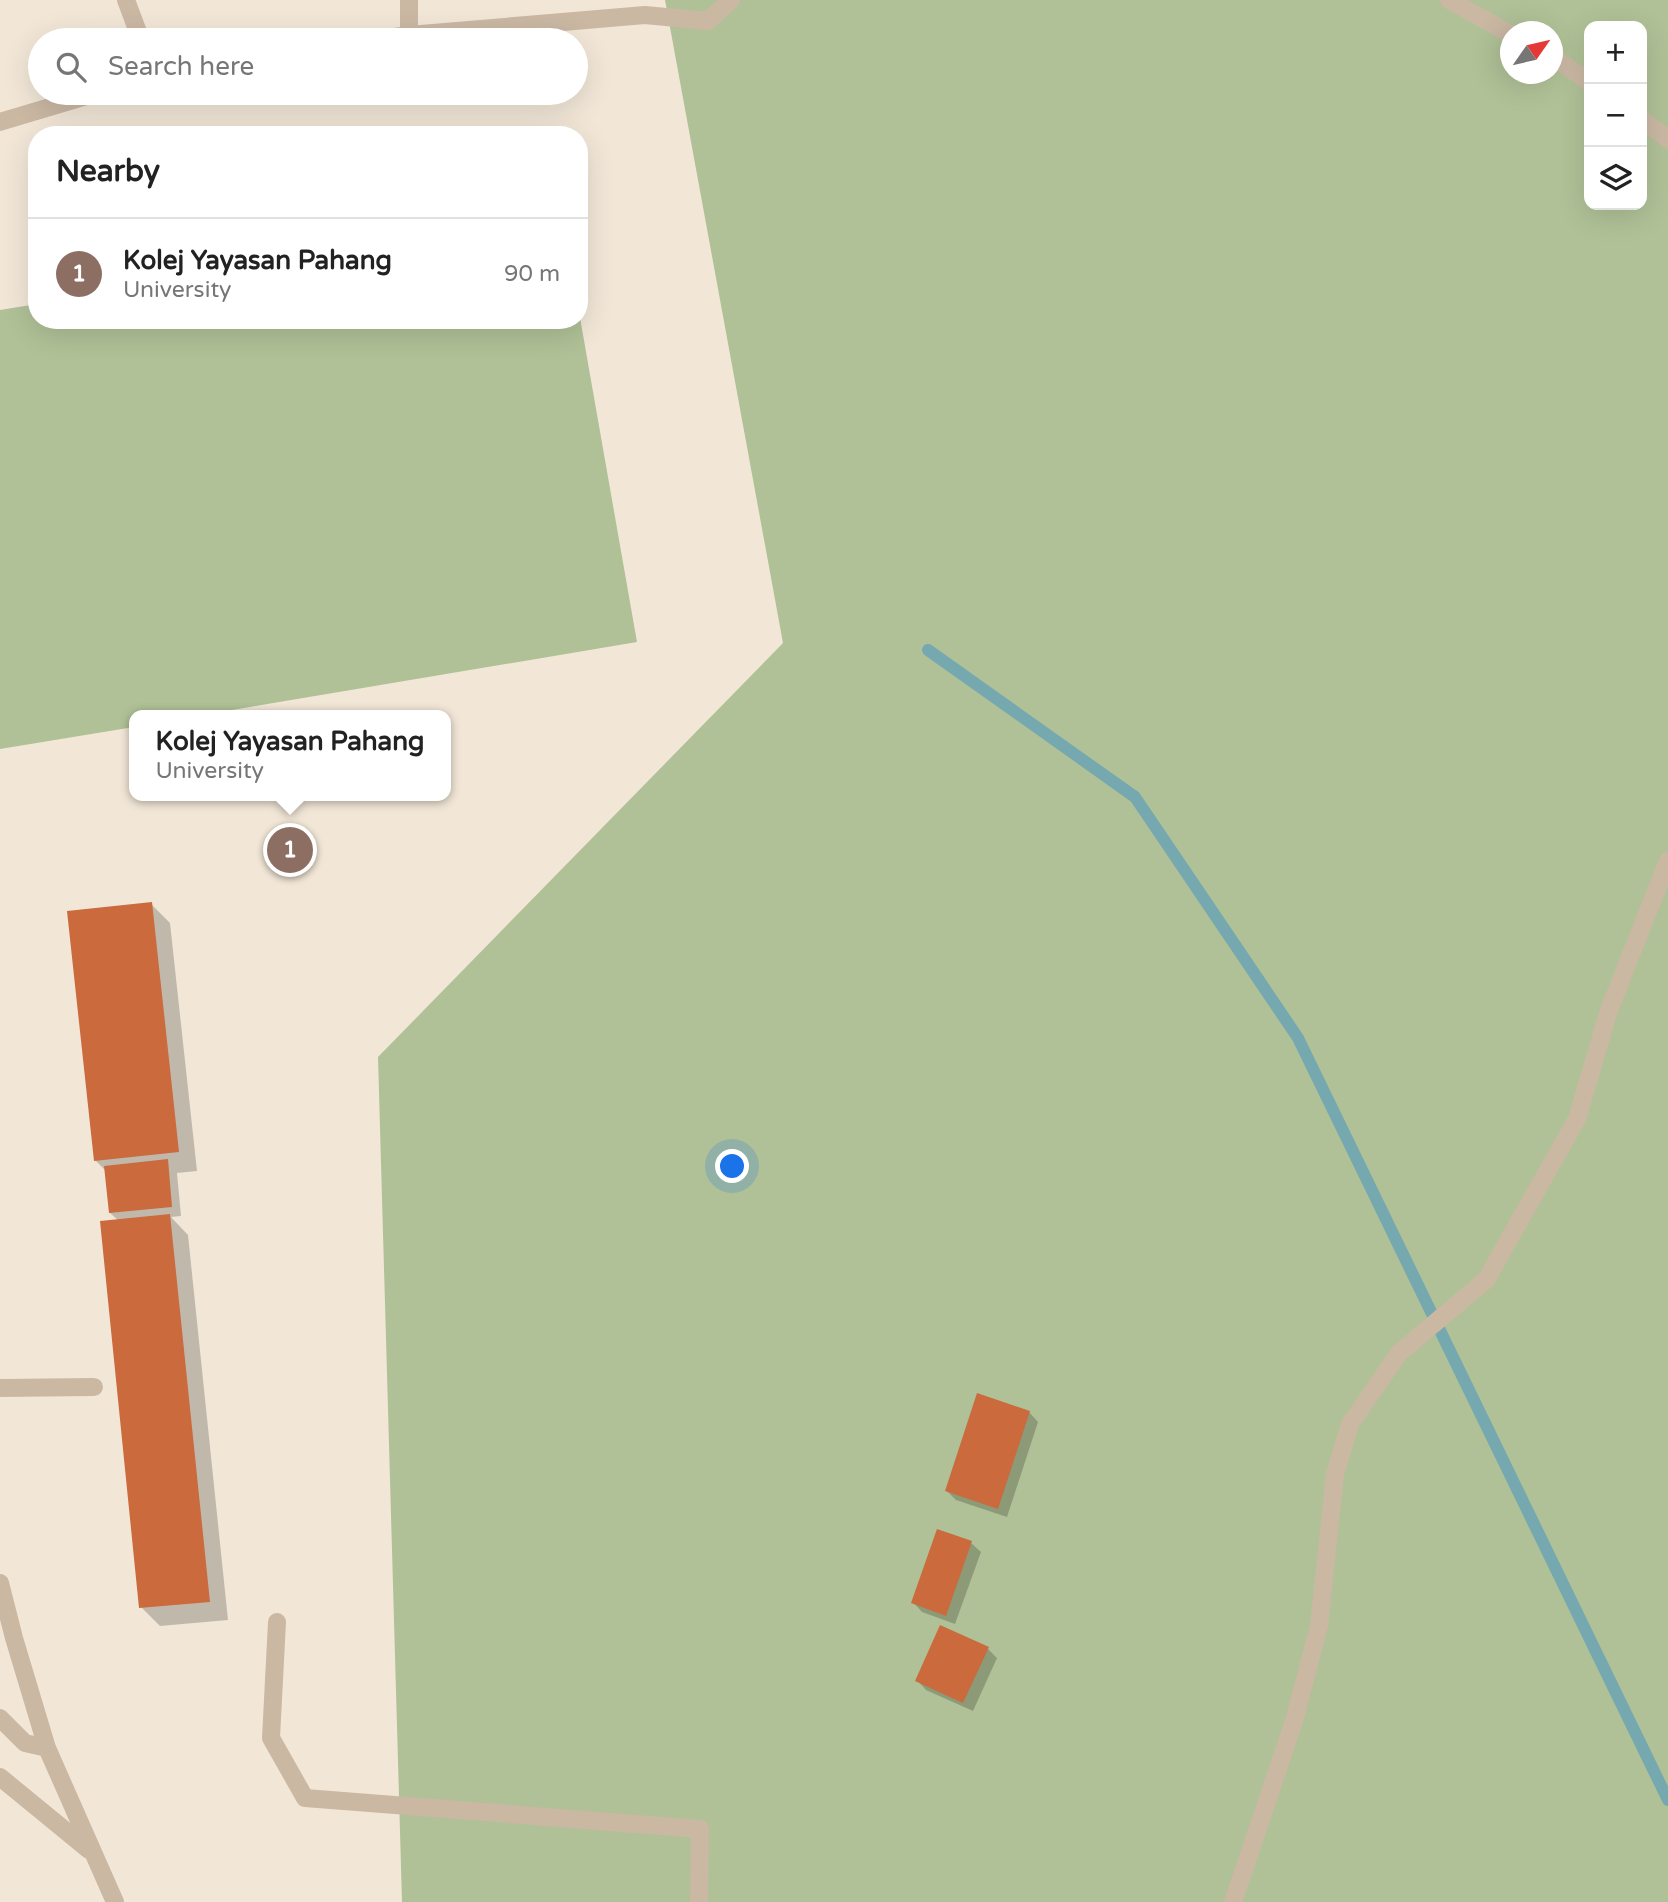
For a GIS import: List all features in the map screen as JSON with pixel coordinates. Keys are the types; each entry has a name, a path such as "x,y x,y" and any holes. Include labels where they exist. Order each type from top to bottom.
{"street":[{"path":"126,0 136,28"},
{"path":"409,0 409,28"},
{"path":"492,28 645,15 708,21 731,0"},
{"path":"1448,0 1500,29"},
{"path":"1563,64 1584,78"},
{"path":"0,122 57,105"},
{"path":"1647,124 1668,139"},
{"path":"1233,1902 1294,1721 1319,1626 1335,1474 1350,1424 1399,1353 1486,1280 1577,1119 1609,1010 1668,861"},
{"path":"0,1388 94,1387"},
{"path":"0,1583 13,1638 47,1748 115,1902"},
{"path":"277,1622 271,1738 305,1798 700,1829 699,1902"},
{"path":"0,1718 25,1743 47,1748"},
{"path":"0,1777 92,1852"}],"green space":[{"path":"665,0 1668,0 1668,1902 402,1902 378,1057 783,643"},
{"path":"28,305 28,329 582,329 637,642 232,710 129,710 129,728 0,749 0,310"}],"building":[{"path":"152,902 179,1152 94,1161 67,911"},
{"path":"168,1159 172,1207 109,1213 104,1166"},
{"path":"170,1214 210,1602 139,1608 100,1221"},
{"path":"977,1393 1030,1411 998,1509 945,1491"},
{"path":"937,1529 972,1541 946,1616 911,1603"},
{"path":"940,1625 989,1647 963,1703 915,1681"}],"waterway":[{"path":"928,650 1135,797 1298,1038 1668,1800"}],"place":[{"name":"Kolej Yayasan Pahang","path":"290,850"}]}
